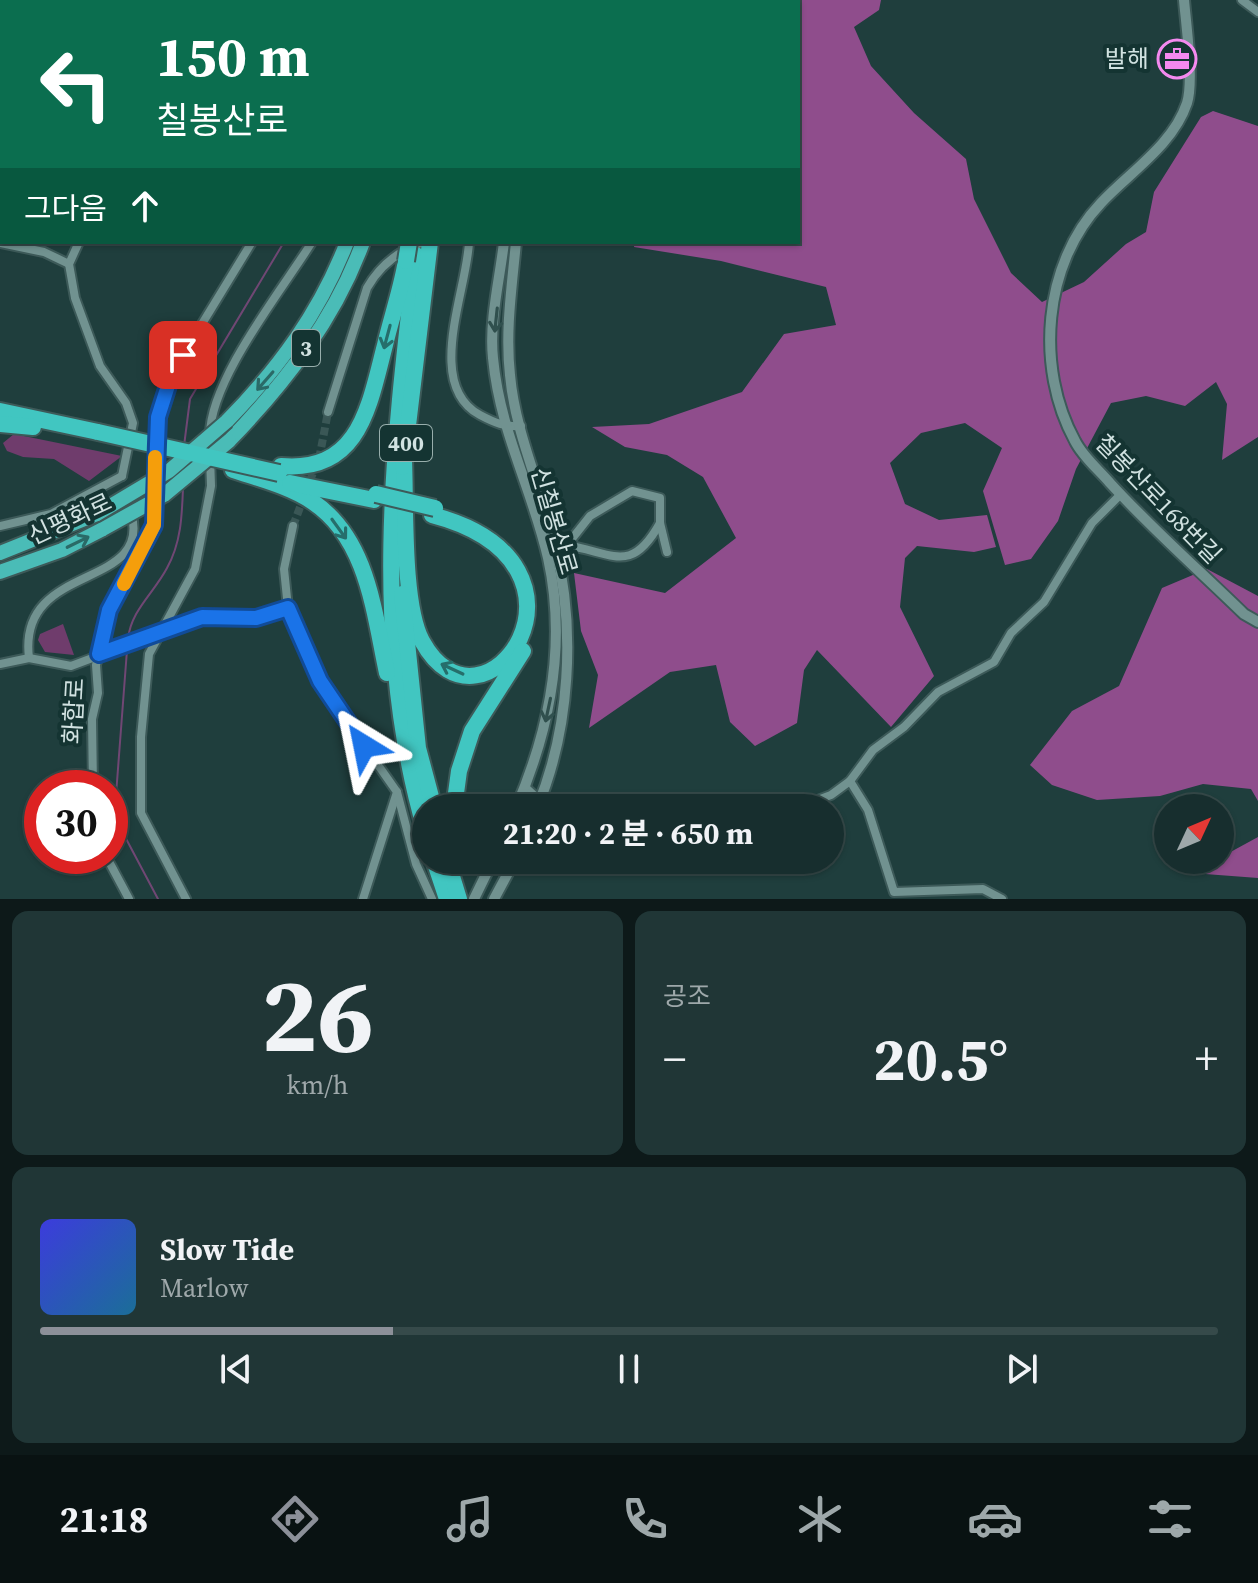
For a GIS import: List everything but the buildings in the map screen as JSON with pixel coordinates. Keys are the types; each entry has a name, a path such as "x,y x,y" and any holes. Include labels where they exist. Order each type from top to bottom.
{"highway":[{"name":"신평화로","path":"0,553 97,514 169,471 227,421 265,382 291,349 327,288 346,244"},
{"name":"신평화로","path":"0,572 62,550 164,495 229,441 283,381 313,339 342,293 362,244"},
{"name":"400","path":"418,247 399,563 418,748 430,794"},
{"name":"400","path":"418,247 397,408 390,532 395,663 418,794"},
{"path":"0,409 233,470 279,476 322,464 349,443 364,420 418,247"},
{"path":"0,422 206,456 279,476 471,519 508,543 524,568 534,614 533,629 521,656 472,731 459,771 456,794"},
{"path":"404,460 412,610 421,640 445,668 473,675 491,671 510,658 521,637 527,605 521,578 507,553 494,541 434,512"},
{"path":"279,476 326,513 363,568 404,761 414,794"},
{"path":"447,899 449,874"},
{"path":"452,874 459,899"},
{"path":"454,874 471,899"}],"street":[{"name":"칠봉산로168번길","path":"1184,0 1188,101 1169,136 1099,205 1078,234 1051,304 1050,336 1063,408 1075,442 1121,494 1244,614 1258,622"},
{"path":"1242,0 1258,12"},
{"path":"5,244 44,252 69,264"},
{"path":"29,658 27,638 34,613 60,591 118,560 131,545 136,531 122,476 133,423 131,414 100,366 75,298 69,264 78,244"},
{"name":"화합로","path":"93,770 92,729 109,610 154,525 155,432 162,399 199,326 251,244"},
{"path":"186,899 144,822 140,802 141,737 149,654 192,577 198,559 211,486 210,427 217,397 311,244"},
{"path":"469,244 453,331 453,381 469,408 504,427 521,426"},
{"name":"신칠봉산로","path":"504,244 492,354 504,427 548,558 555,605 554,684 539,754 522,794"},
{"name":"신칠봉산로","path":"516,244 508,330 510,377 521,426 561,546 565,623 565,686 559,740 544,794"},
{"path":"328,412 367,288 376,271 390,259 418,247"},
{"path":"0,526 51,514 122,476"},
{"path":"561,546 590,516 629,492 660,498 660,523 667,552"},
{"path":"832,794 850,781 873,750 904,727 938,692 994,662 1011,633 1044,602 1092,523 1121,494"},
{"path":"561,546 593,553 636,554 644,549 660,523"},
{"path":"293,526 284,569 288,608 326,691 397,792 416,864 432,899"},
{"path":"118,560 127,579"},
{"path":"0,664 29,658 65,667 161,629 202,617 256,618 288,608"},
{"path":"850,781 868,810 894,892 983,889 1002,899"},
{"path":"525,787 531,794"},
{"path":"363,899 397,792"},
{"path":"116,874 129,899"},
{"path":"471,899 485,874"},
{"path":"494,899 507,874"}],"shaded area":[{"path":"800,0 881,0 879,10 854,27 871,66 914,113 966,159 974,199 1011,273 1042,302 1084,282 1126,244 1146,232 1154,192 1201,117 1213,111 1258,126 1258,437 1222,460 1227,404 1216,382 1185,406 1146,396 1111,403 1076,469 1058,521 1031,559 1005,565 983,491 1002,448 965,423 921,433 890,463 905,504 939,520 987,515 996,547 974,552 917,546 905,558 900,607 934,676 891,727 817,650 804,670 797,723 755,746 730,722 716,665 670,672 589,728 598,675 581,631 574,573 665,593 736,538 703,477 667,455 625,447 592,427 649,424 742,392 784,334 836,325 826,287 721,261 634,247 635,244 800,244"},
{"path":"14,434 122,456 89,481 54,459 23,457 7,451 3,443"},
{"path":"1207,569 1258,596 1258,801 1251,789 1203,784 1154,796 1097,800 1052,785 1030,765 1072,711 1119,686 1162,588"},
{"path":"63,624 74,655 45,652 38,640 40,634"},
{"path":"1258,837 1258,878 1205,874 1234,874 1234,850"}],"waterway":[{"path":"184,446 190,399 283,244"},
{"path":"128,639 134,619 172,559 178,539 183,488"},
{"path":"127,650 116,795 123,833 158,899"}],"tunnel":[{"path":"293,526 320,454 328,412"}],"slow traffic":[{"path":"124,584 154,525 155,457"}],"place":[{"name":"발해","path":"1177,59"}],"route":[{"path":"183,355 162,399 155,432 154,525 149,540 109,610 99,654 161,629 202,617 266,617 288,608 320,681 364,746"}]}
